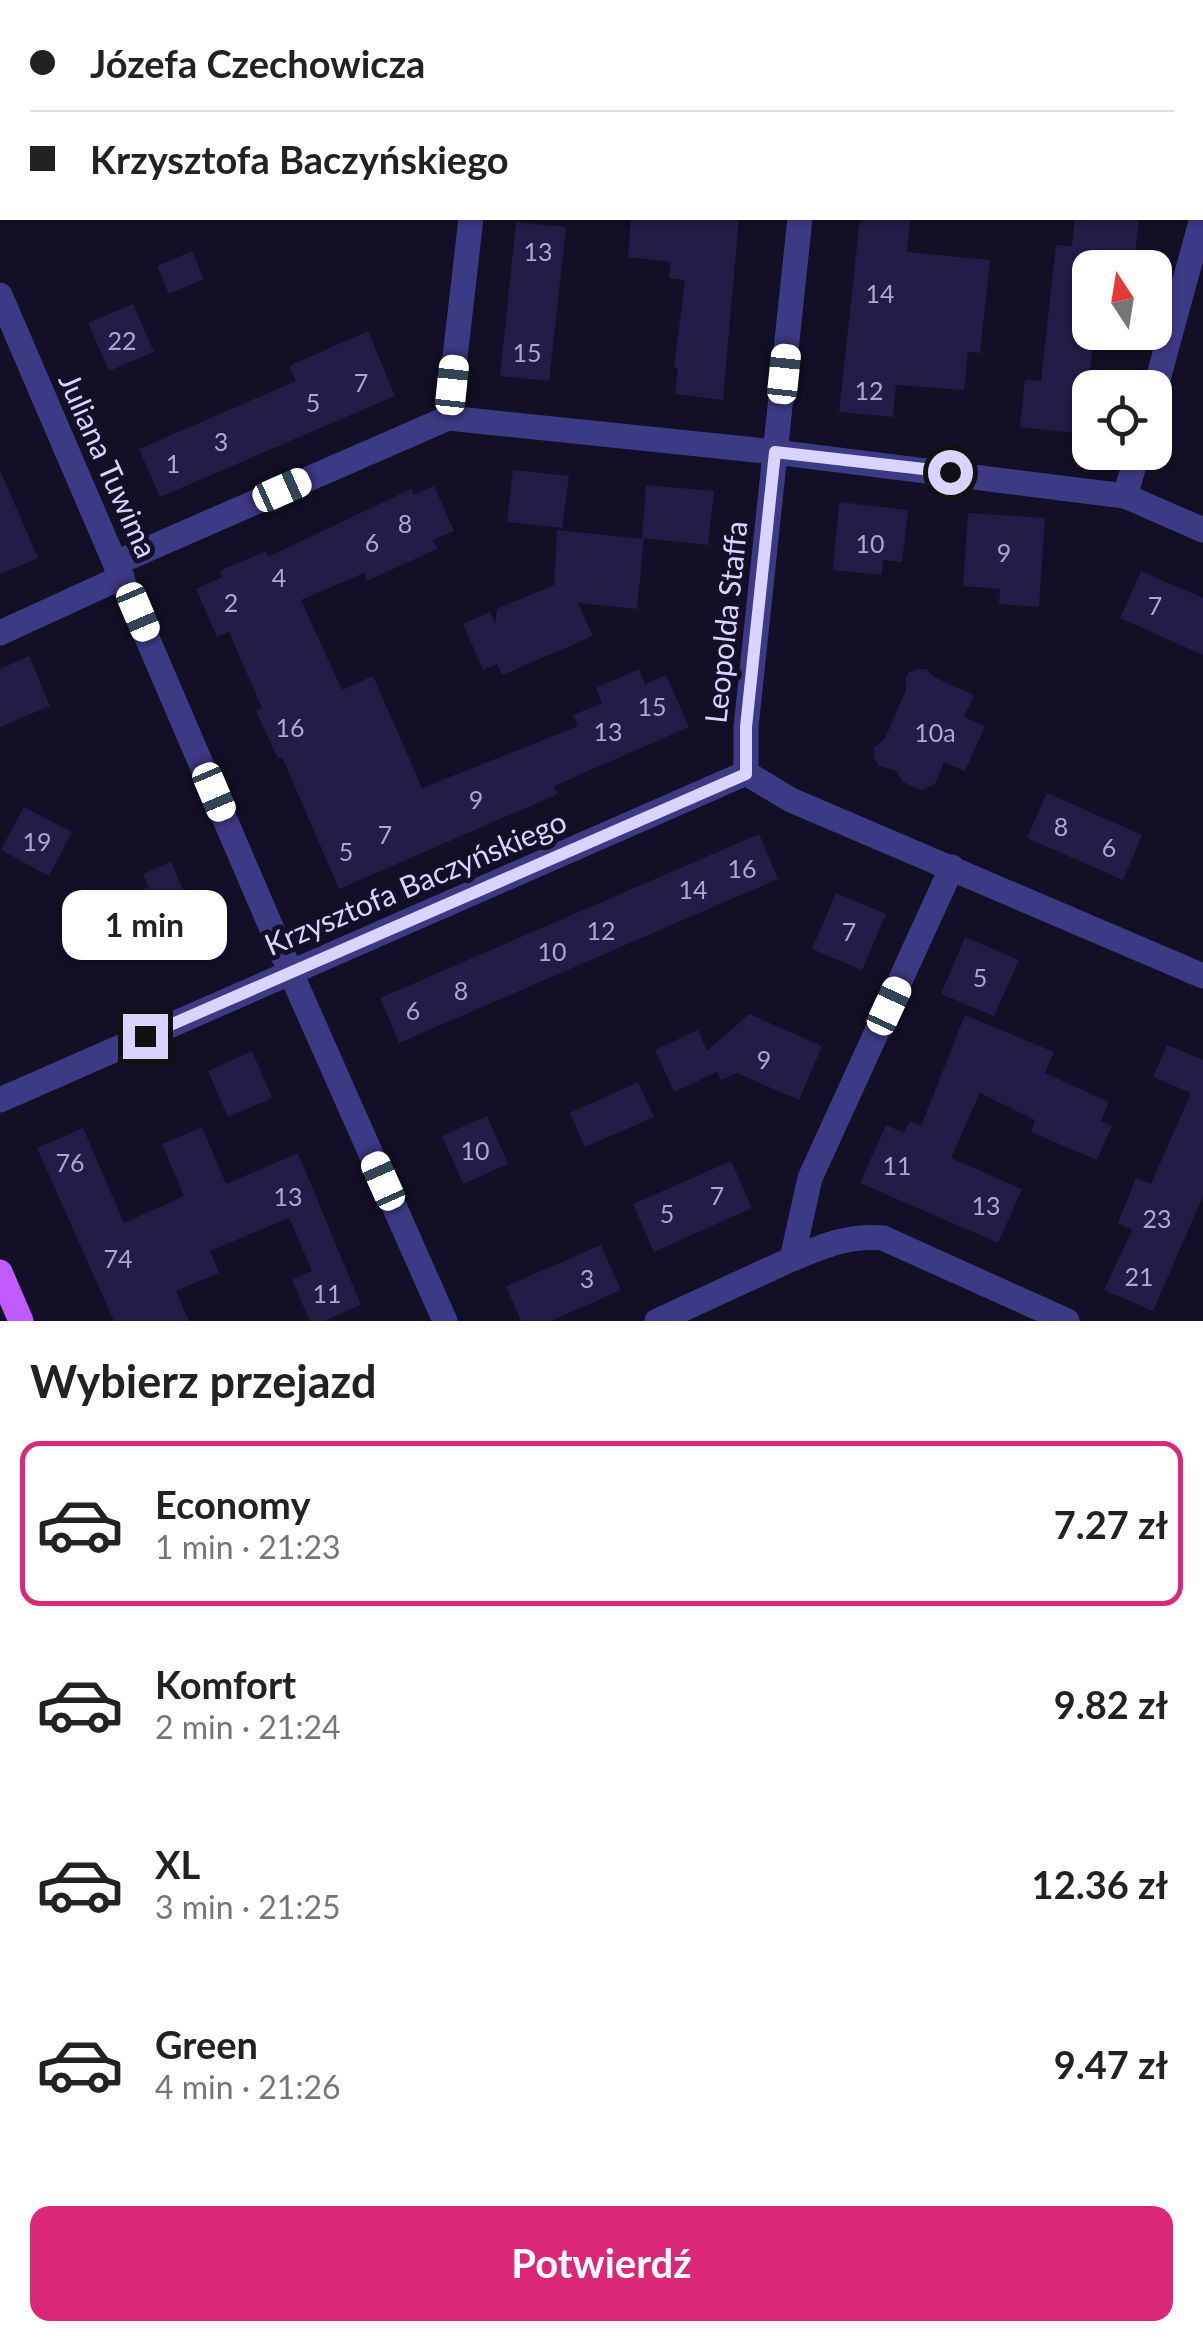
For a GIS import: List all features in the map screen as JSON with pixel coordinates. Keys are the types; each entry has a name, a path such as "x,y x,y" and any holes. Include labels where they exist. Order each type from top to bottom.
{"main road":[{"path":"0,1272 21,1321"}],"street":[{"path":"448,418 471,220"},
{"name":"Leopolda Staffa","path":"746,774 746,727 800,220"},
{"path":"1160,370 1201,220"},
{"name":"Juliana Tuwima","path":"0,295 290,971 446,1321"},
{"path":"0,632 119,570 448,418 775,452 1125,496 1203,530"},
{"path":"1125,496 1133,470"},
{"path":"746,774 791,800 1203,976"},
{"name":"Krzysztofa Baczyńskiego","path":"0,1100 746,774"},
{"path":"792,1259 810,1178 952,868"},
{"path":"657,1321 792,1259 860,1236 882,1238 1067,1321"}],"building":[{"path":"631,220 739,220 723,400 675,394 678,368 674,368 685,280 669,278 671,262 628,257"},
{"path":"860,220 910,220 907,252 990,260 980,353 968,352 964,390 896,385 893,417 839,412"},
{"path":"1075,220 1139,220 1135,250 1072,250 1072,350 1092,350 1090,370 1072,370 1072,433 1020,427 1025,379 1041,381 1056,245 1072,246"},
{"path":"516,222 566,227 549,381 500,376"},
{"path":"192,251 204,279 169,294 157,266"},
{"path":"133,304 154,352 109,371 88,323"},
{"path":"368,331 395,396 160,497 139,449 296,381 289,366"},
{"path":"0,470 38,558 0,574"},
{"path":"513,470 569,476 562,528 507,522"},
{"path":"646,485 714,491 708,545 642,538"},
{"path":"434,486 454,531 433,540 437,549 367,581 364,573 301,600 342,690 373,676 422,788 578,726 573,715 602,703 596,688 639,669 645,684 666,675 689,727 554,786 558,794 339,889 282,757 278,759 256,711 262,708 229,632 217,637 196,589 222,577 219,571 266,551 268,557 411,489 414,495"},
{"path":"839,502 908,510 902,562 883,560 882,575 833,570"},
{"path":"968,513 1045,518 1039,607 999,604 1000,589 963,586"},
{"path":"557,530 644,539 637,609 578,603 593,636 502,675 497,664 483,670 463,624 490,612 495,624 497,609 554,585"},
{"path":"1141,571 1203,598 1203,655 1120,618"},
{"path":"29,656 50,706 0,727 0,669"},
{"path":"926,669 934,677 974,695 964,717 985,726 965,771 944,762 935,784 921,790 903,782 896,771 879,766 874,757 874,748 885,738 906,690 909,672"},
{"path":"1047,793 1142,835 1123,880 1027,838"},
{"path":"24,807 72,832 49,876 1,850"},
{"path":"759,834 778,879 399,1043 380,998"},
{"path":"171,862 196,920 147,941 128,896 149,887 143,874"},
{"path":"836,893 886,914 862,970 812,949"},
{"path":"965,937 1019,960 994,1016 941,994"},
{"path":"749,1014 822,1046 799,1100 737,1073 721,1080 717,1072 674,1092 655,1050 698,1030 707,1051"},
{"path":"965,1015 1054,1052 1045,1073 1109,1102 1101,1121 1112,1126 1097,1160 1031,1132 1035,1120 980,1093 951,1158 1022,1189 998,1243 860,1183 886,1125 904,1133 910,1121 921,1126"},
{"path":"1167,1045 1203,1060 1203,1196 1153,1311 1104,1290 1132,1230 1118,1223 1136,1178 1151,1184 1191,1093 1153,1077"},
{"path":"252,1051 272,1098 228,1117 208,1071"},
{"path":"638,1082 654,1117 585,1147 570,1113"},
{"path":"487,1116 508,1164 463,1184 442,1136"},
{"path":"202,1127 226,1184 298,1153 361,1305 324,1321 310,1321 292,1280 312,1271 289,1218 210,1251 219,1273 176,1291 189,1321 114,1321 37,1148 83,1128 124,1223 184,1196 162,1144"},
{"path":"731,1161 752,1208 654,1252 633,1204"},
{"path":"601,1245 621,1290 551,1321 521,1321 506,1286"}],"route":[{"path":"145,1036 746,774 746,727 775,452 950,472"}]}
